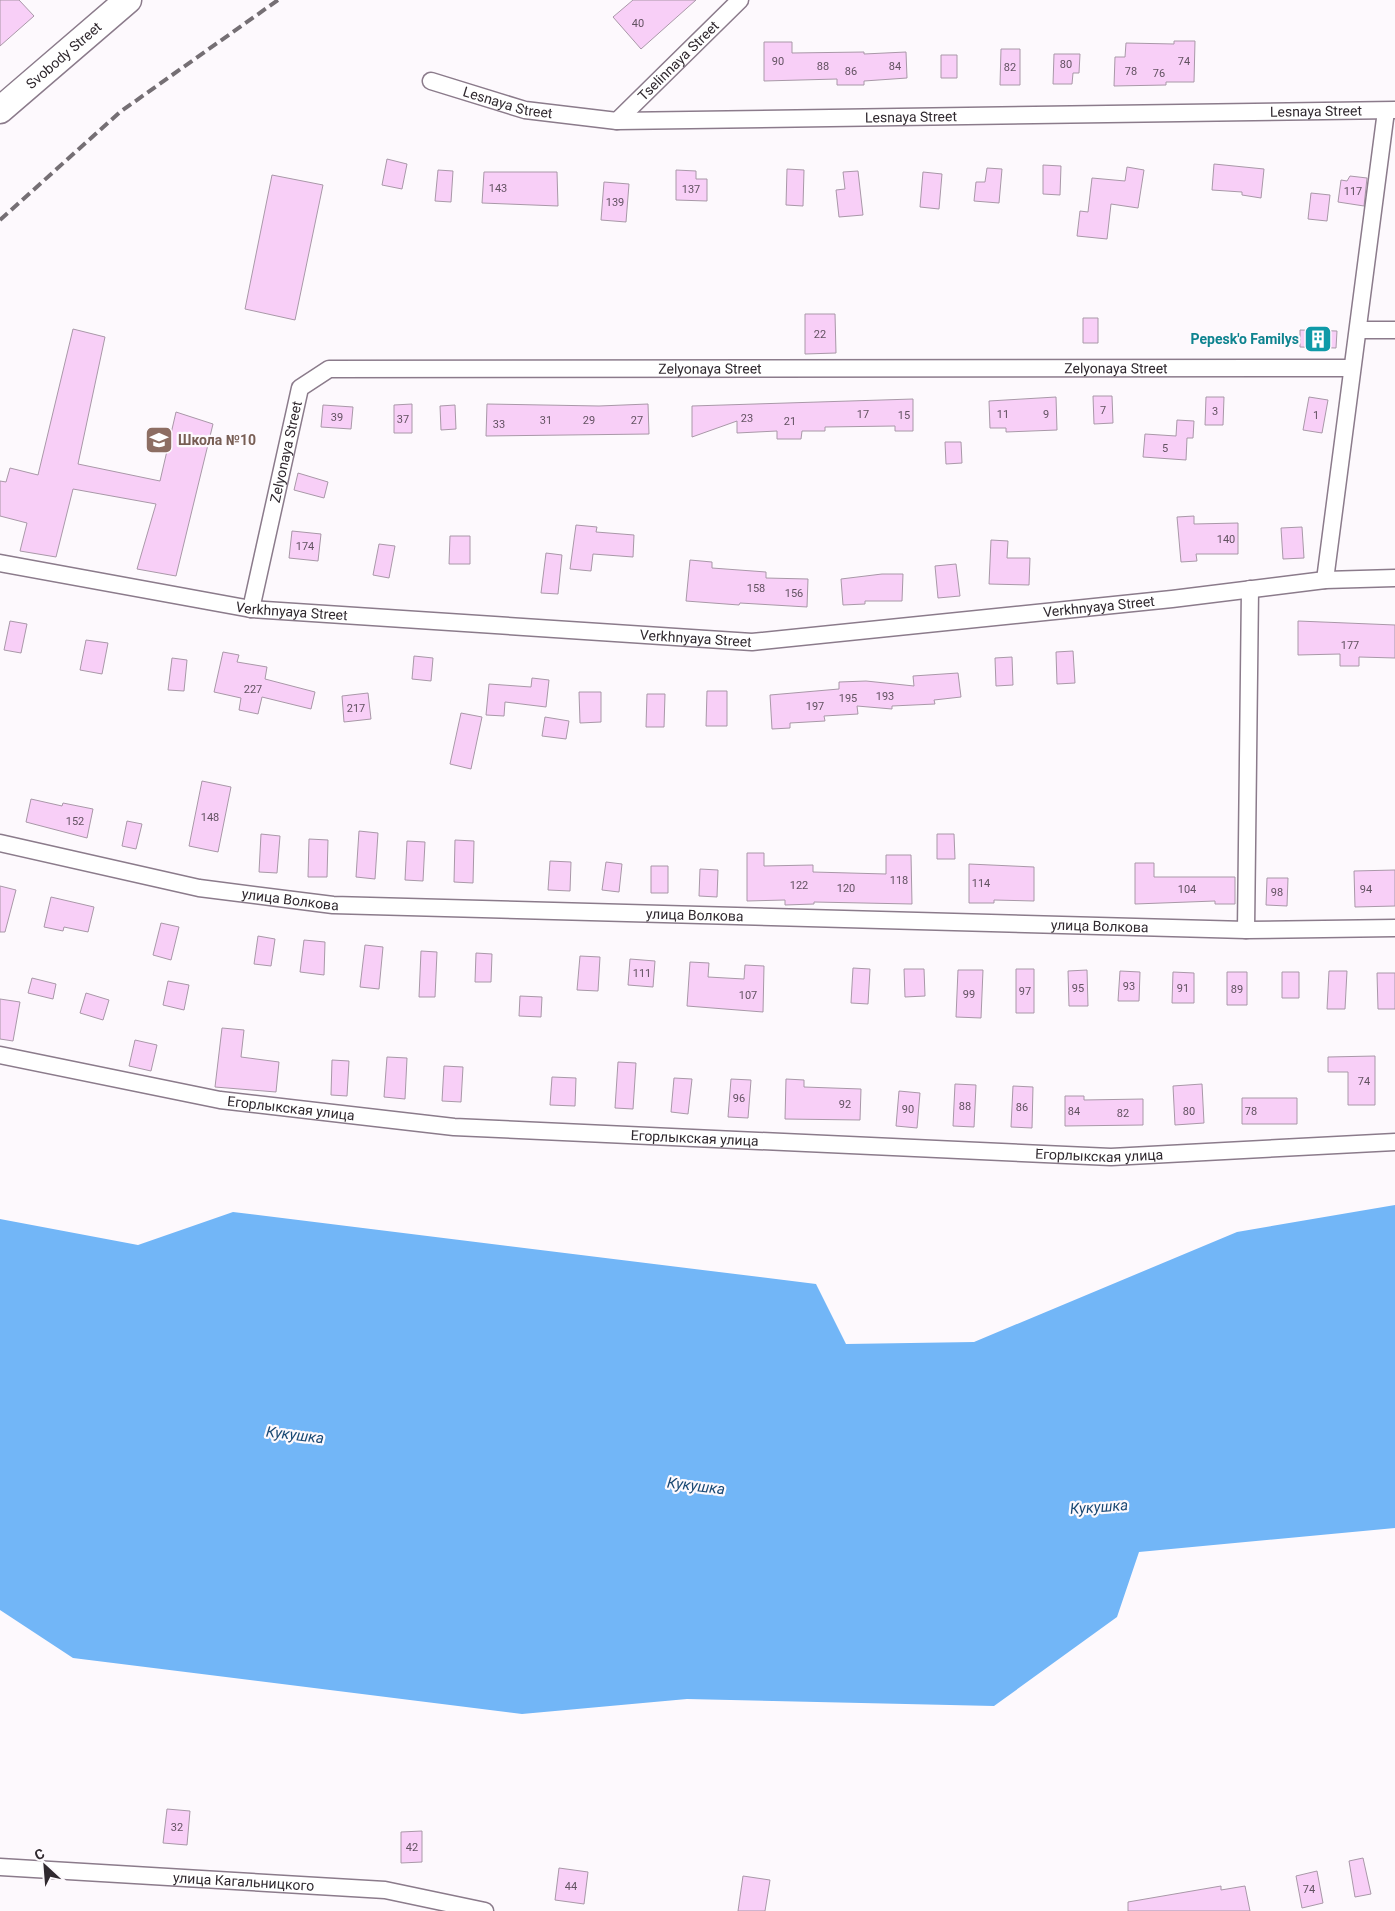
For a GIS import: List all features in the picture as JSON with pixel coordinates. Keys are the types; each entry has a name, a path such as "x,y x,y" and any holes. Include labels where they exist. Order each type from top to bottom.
{"main road":[{"name":"Svobody Street","path":"0,110 128,0"}],"street":[{"name":"Tselinnaya Street","path":"617,121 740,0"},
{"name":"Lesnaya Street","path":"432,82 526,110 617,121 1391,111"},
{"path":"1325,580 1352,368 1391,111"},
{"path":"1358,330 1395,330"},
{"name":"Zelyonaya Street","path":"251,609 300,388 329,369 1352,368"},
{"name":"Verkhnyaya Street","path":"0,563 251,609 752,642 1325,580 1395,578"},
{"path":"1246,930 1250,589"},
{"name":"улица Волкова","path":"0,843 199,888 334,905 1246,930 1395,928"},
{"name":"Егорлыкская улица","path":"0,1055 220,1100 454,1127 1111,1157 1395,1142"},
{"name":"улица Кагальницкого","path":"0,1867 385,1890 485,1911"}],"water":[{"name":"Кукушка","path":"1395,1205 1395,1528 1139,1552 1117,1617 994,1706 687,1699 522,1714 73,1658 0,1610 0,1219 138,1245 233,1212 816,1284 846,1344 974,1342 1237,1232"}],"building":[{"path":"0,0 19,0 34,16 0,46"},
{"path":"633,0 696,0 641,49 613,17"},
{"path":"1174,41 1195,41 1194,82 1166,82 1166,85 1114,86 1115,57 1125,57 1126,43 1174,44"},
{"path":"764,42 792,42 792,53 864,52 864,54 906,52 907,78 864,81 864,85 837,85 837,79 764,81"},
{"path":"1001,49 1020,49 1020,85 1000,85"},
{"path":"1054,54 1080,54 1079,73 1073,73 1072,84 1053,84"},
{"path":"941,55 957,55 957,78 941,78"},
{"path":"387,159 407,164 402,189 382,185"},
{"path":"1214,164 1264,169 1261,198 1242,195 1242,192 1212,190"},
{"path":"1043,165 1061,166 1060,195 1043,194"},
{"path":"1127,167 1144,170 1138,208 1111,204 1107,239 1077,236 1080,211 1088,212 1092,178 1125,181"},
{"path":"987,168 1002,169 999,203 974,201 976,182 985,182"},
{"path":"787,169 804,170 803,206 786,205"},
{"path":"438,170 453,171 451,202 435,201"},
{"path":"676,170 696,171 696,179 707,179 707,201 676,200"},
{"path":"858,171 863,215 839,217 836,190 845,189 843,172"},
{"path":"484,172 557,172 558,206 482,203"},
{"path":"923,172 942,174 939,209 920,207"},
{"path":"272,175 323,185 295,320 245,309"},
{"path":"1350,176 1367,178 1364,206 1338,202 1341,180 1347,181"},
{"path":"604,182 629,184 626,222 601,220"},
{"path":"1311,193 1330,195 1327,221 1308,219"},
{"path":"805,314 835,314 836,353 805,354"},
{"path":"1083,318 1098,318 1098,343 1083,343"},
{"path":"73,329 105,337 78,464 160,481 176,412 213,424 176,576 137,569 156,504 73,489 56,557 20,551 27,523 0,516 0,481 6,482 10,468 38,475"},
{"name":"Pepesk'o Familys","path":"1300,330 1337,331 1336,348 1300,347"},
{"path":"1093,396 1112,396 1113,423 1094,424"},
{"path":"1056,397 1057,430 1006,432 1006,428 990,428 989,401"},
{"path":"1206,397 1224,397 1223,425 1205,425"},
{"path":"1309,397 1328,400 1322,433 1303,430"},
{"path":"913,399 913,431 895,431 895,426 825,427 825,431 802,431 801,439 777,439 777,431 737,433 737,421 692,437 692,406"},
{"path":"412,404 412,433 394,433 394,405"},
{"path":"487,404 599,406 648,404 649,434 486,436"},
{"path":"323,405 353,407 351,429 321,427"},
{"path":"455,405 456,429 441,430 440,406"},
{"path":"1177,420 1194,421 1193,438 1187,438 1186,460 1143,457 1145,434 1176,436"},
{"path":"945,442 961,442 962,463 946,464"},
{"path":"298,473 328,482 324,498 294,490"},
{"path":"1194,516 1194,524 1238,523 1238,554 1196,554 1197,561 1181,562 1177,517"},
{"path":"576,525 597,527 596,532 634,535 633,557 593,554 591,571 570,569"},
{"path":"1302,527 1304,558 1283,559 1281,528"},
{"path":"292,531 321,534 318,561 289,558"},
{"path":"450,536 470,536 470,564 449,564"},
{"path":"991,540 1008,541 1007,558 1030,558 1029,585 989,584"},
{"path":"379,544 395,546 389,578 373,575"},
{"path":"546,553 562,555 558,594 541,593"},
{"path":"690,560 712,562 712,568 766,572 766,578 808,579 807,607 686,601"},
{"path":"956,564 960,596 938,598 935,566"},
{"path":"882,574 903,574 902,601 865,601 865,604 843,605 841,579"},
{"path":"10,621 27,624 21,653 4,650"},
{"path":"1298,621 1395,625 1395,658 1359,657 1359,666 1340,666 1340,654 1298,655"},
{"path":"86,640 108,643 102,674 80,670"},
{"path":"1073,651 1075,683 1057,684 1056,652"},
{"path":"223,652 239,655 237,662 267,667 265,679 315,692 311,709 262,697 258,714 239,710 241,698 214,692"},
{"path":"414,656 433,658 431,681 412,679"},
{"path":"1012,657 1013,685 996,686 995,658"},
{"path":"172,658 187,660 184,691 168,690"},
{"path":"958,673 961,697 934,700 935,704 892,706 892,709 857,706 858,714 824,716 825,721 790,723 790,728 772,729 770,695 839,689 839,682 866,681 914,686 913,676"},
{"path":"532,678 549,680 546,707 505,702 504,716 486,715 489,684 531,687"},
{"path":"707,691 727,691 727,726 706,726"},
{"path":"579,692 601,692 601,722 580,723"},
{"path":"368,693 371,719 344,722 342,696"},
{"path":"647,694 665,694 664,727 646,727"},
{"path":"461,713 482,717 471,769 450,764"},
{"path":"545,717 569,721 566,739 542,736"},
{"path":"202,781 231,787 218,852 189,846"},
{"path":"31,799 62,806 63,803 93,809 87,838 26,822"},
{"path":"127,821 142,824 136,849 122,846"},
{"path":"359,831 378,833 375,879 356,877"},
{"path":"261,834 280,836 277,873 259,872"},
{"path":"937,834 954,834 955,859 937,859"},
{"path":"309,839 328,840 327,877 308,877"},
{"path":"455,840 474,841 473,883 454,882"},
{"path":"407,841 425,842 423,881 405,880"},
{"path":"747,853 764,853 764,866 813,865 813,872 886,874 886,855 911,855 912,904 814,902 814,904 785,905 785,900 747,901"},
{"path":"550,861 571,862 570,891 548,890"},
{"path":"606,862 622,864 619,892 602,890"},
{"path":"1135,863 1154,863 1154,877 1235,877 1235,904 1215,904 1215,901 1135,904"},
{"path":"969,864 1034,867 1034,901 994,900 994,903 969,903"},
{"path":"651,866 668,866 668,893 651,893"},
{"path":"700,869 718,870 717,897 699,896"},
{"path":"1395,870 1395,906 1355,907 1354,871"},
{"path":"1267,878 1288,878 1287,906 1266,905"},
{"path":"0,886 16,890 5,932 0,932"},
{"path":"51,897 94,907 88,932 64,927 63,931 44,927"},
{"path":"161,923 179,927 171,960 153,955"},
{"path":"258,936 275,939 271,966 254,964"},
{"path":"304,940 325,942 324,975 300,972"},
{"path":"365,945 383,947 379,989 360,987"},
{"path":"421,951 437,952 435,997 419,997"},
{"path":"476,953 492,954 491,982 475,982"},
{"path":"580,956 600,957 598,991 577,990"},
{"path":"630,959 655,961 653,987 628,985"},
{"path":"690,962 709,963 708,977 744,979 745,965 764,966 763,1012 687,1006"},
{"path":"853,968 870,969 868,1004 851,1003"},
{"path":"904,969 924,969 925,996 905,997"},
{"path":"1016,969 1034,969 1034,1013 1016,1013"},
{"path":"958,970 983,970 981,1018 956,1017"},
{"path":"1087,970 1088,1006 1069,1006 1068,971"},
{"path":"1120,971 1140,972 1139,1001 1118,1001"},
{"path":"1329,971 1347,971 1345,1009 1327,1009"},
{"path":"1173,972 1194,973 1194,1003 1172,1003"},
{"path":"1227,972 1247,972 1247,1005 1227,1005"},
{"path":"1282,972 1299,972 1299,998 1282,998"},
{"path":"1377,973 1395,973 1395,1009 1378,1009"},
{"path":"32,978 56,984 53,999 28,993"},
{"path":"168,981 189,985 184,1010 163,1005"},
{"path":"86,993 109,1000 103,1020 80,1013"},
{"path":"520,996 542,997 541,1017 519,1016"},
{"path":"0,999 20,1002 13,1041 0,1039"},
{"path":"222,1028 244,1030 241,1057 279,1062 276,1092 215,1087"},
{"path":"135,1040 157,1045 151,1071 129,1066"},
{"path":"1375,1056 1375,1105 1348,1105 1348,1072 1328,1072 1328,1057"},
{"path":"387,1057 407,1058 405,1099 384,1097"},
{"path":"332,1060 349,1061 347,1096 331,1095"},
{"path":"618,1062 636,1063 633,1109 615,1108"},
{"path":"444,1066 463,1067 461,1102 442,1101"},
{"path":"552,1077 576,1078 575,1106 550,1105"},
{"path":"674,1078 692,1079 688,1114 671,1112"},
{"path":"731,1079 751,1080 748,1118 728,1117"},
{"path":"786,1079 804,1080 804,1087 861,1089 860,1120 785,1119"},
{"path":"955,1084 976,1085 974,1127 953,1126"},
{"path":"1202,1084 1204,1123 1175,1125 1173,1086"},
{"path":"1013,1086 1033,1087 1032,1128 1011,1127"},
{"path":"899,1091 920,1093 917,1128 896,1126"},
{"path":"1065,1096 1084,1096 1084,1100 1143,1099 1143,1125 1065,1126"},
{"path":"1242,1098 1297,1098 1297,1124 1242,1124"},
{"path":"167,1809 190,1811 187,1845 163,1843"},
{"path":"422,1831 422,1862 401,1863 401,1832"},
{"path":"1363,1858 1371,1894 1355,1897 1349,1861"},
{"path":"559,1868 588,1872 584,1904 555,1900"},
{"path":"1317,1871 1323,1903 1302,1908 1296,1876"},
{"path":"743,1876 770,1880 765,1911 738,1911"},
{"path":"1221,1886 1221,1890 1245,1886 1250,1911 1128,1911 1128,1902"}],"railway":[{"path":"0,220 120,112 278,0"}],"place":[{"name":"Pepesk'o Familys","path":"1318,339"},
{"name":"Школа №10","path":"159,440"}]}
